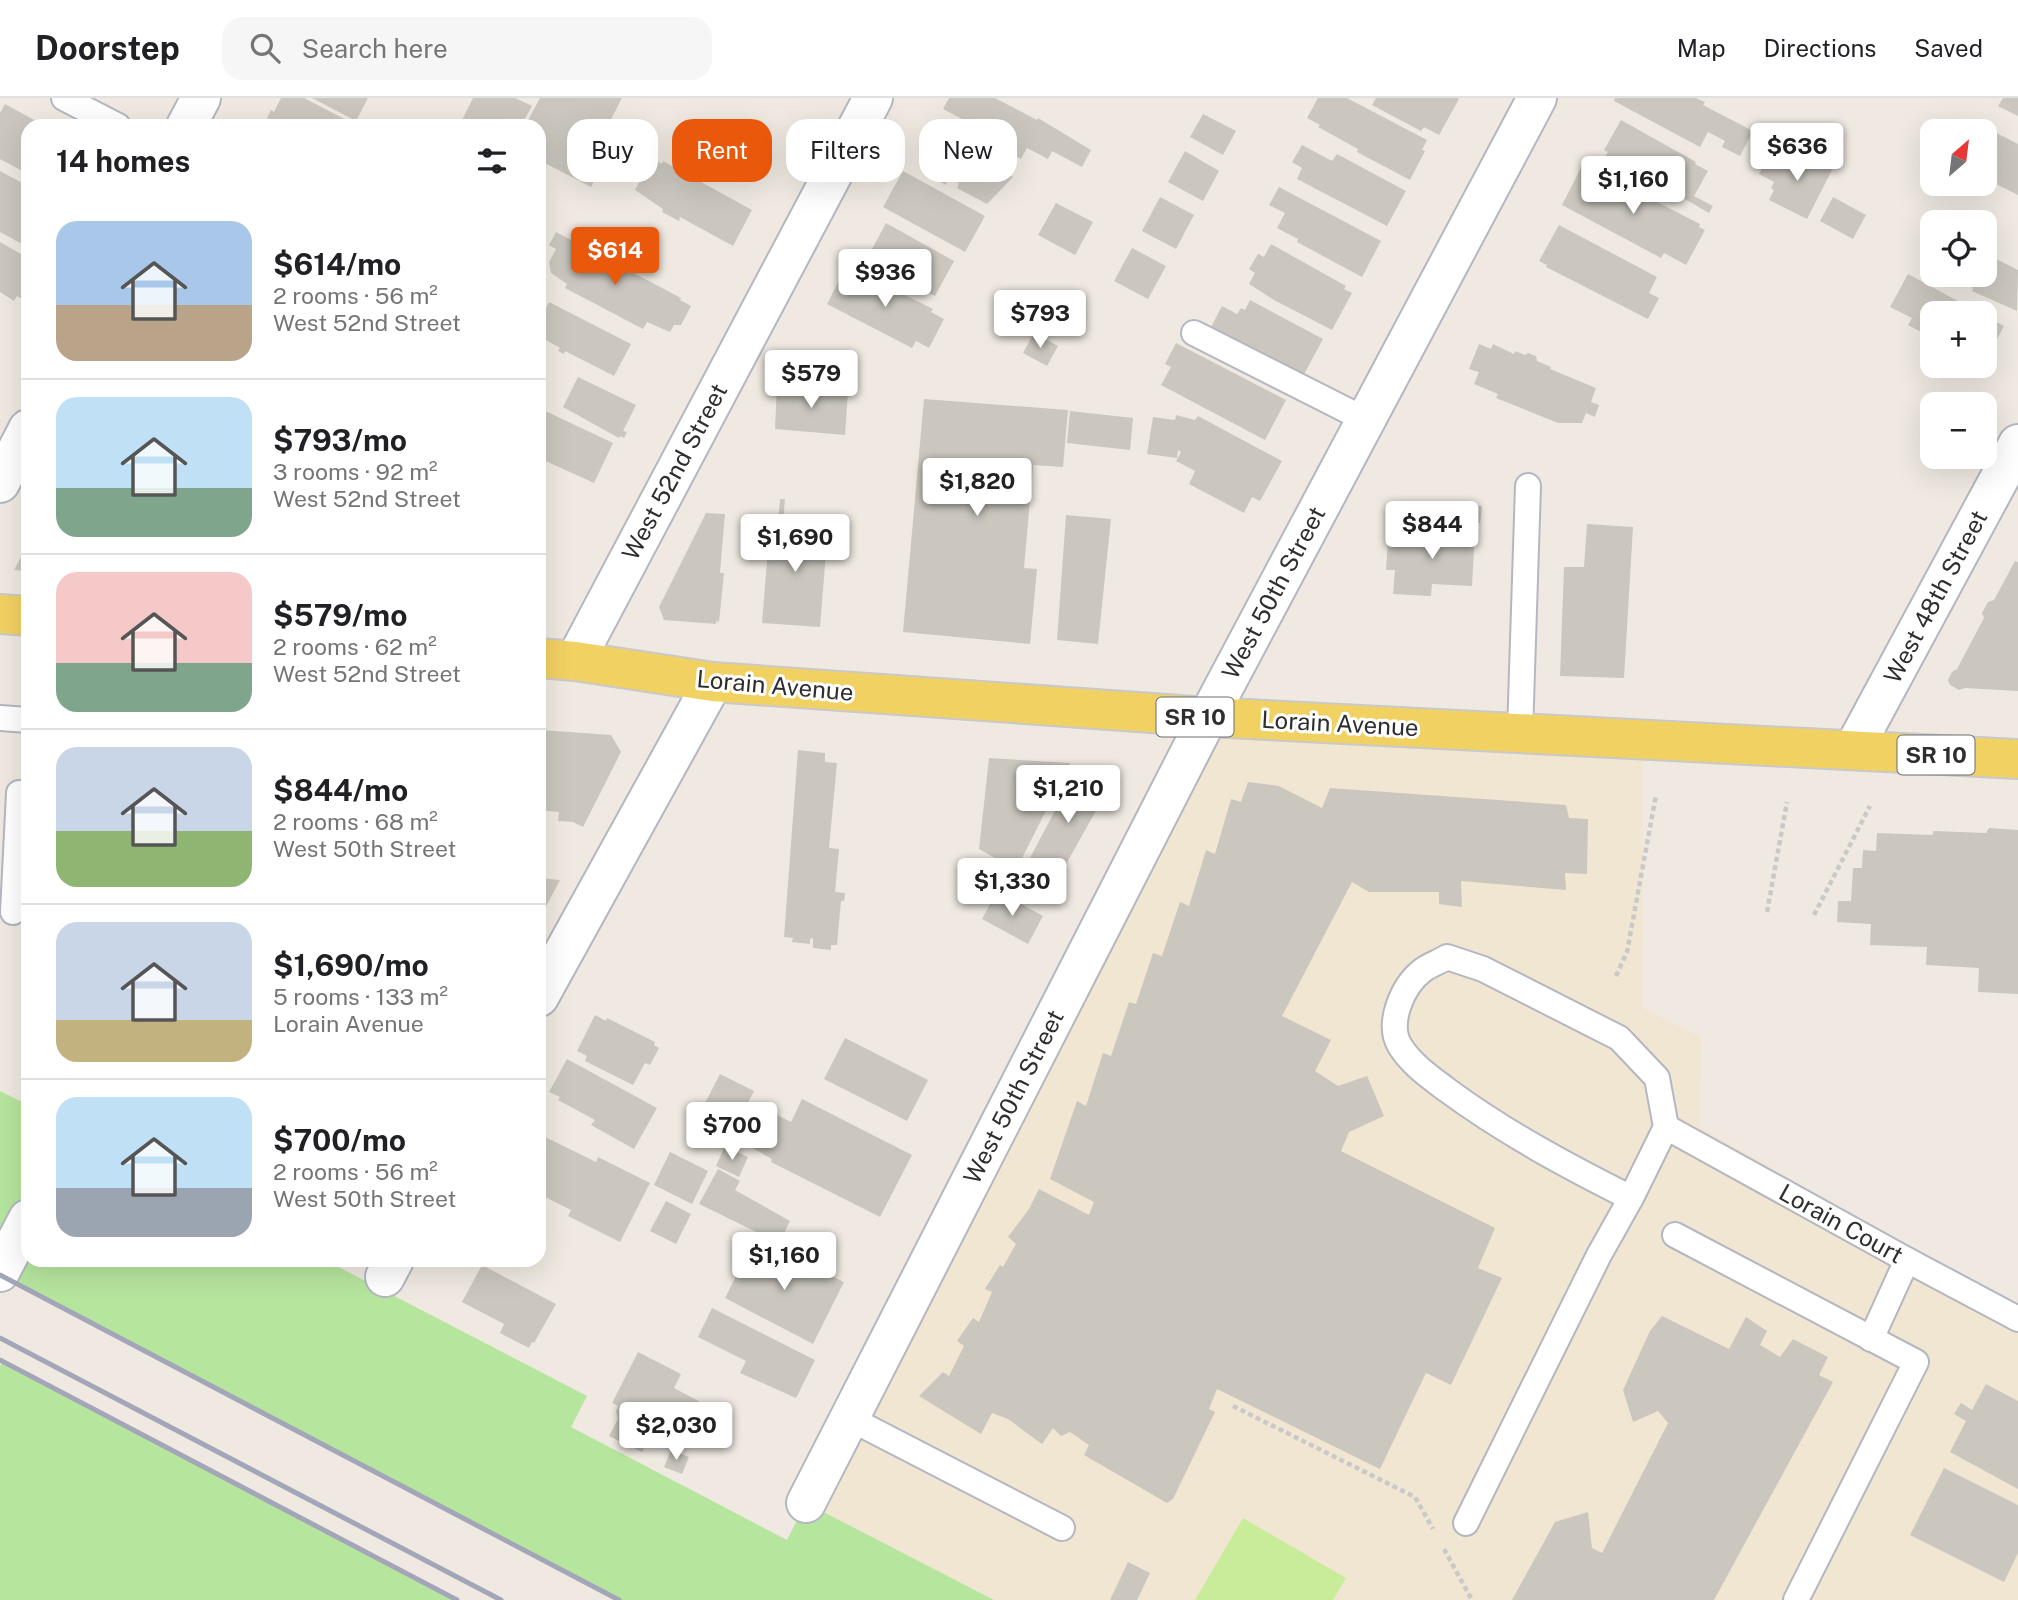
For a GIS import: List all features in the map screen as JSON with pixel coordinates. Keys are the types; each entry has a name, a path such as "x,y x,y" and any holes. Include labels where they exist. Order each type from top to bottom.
{"main road":[{"path":"0,614 21,616"},
{"name":"Lorain Avenue","path":"557,659 713,682 1208,718 2018,759"}],"street":[{"path":"190,119 201,98"},
{"name":"West 52nd Street","path":"557,659 873,98"},
{"name":"West 50th Street","path":"806,1503 1208,718 1537,98"},
{"path":"0,482 21,442"},
{"name":"West 48th Street","path":"1853,750 2018,443"},
{"path":"546,984 713,682"},
{"path":"0,1272 21,1232"}],"lane":[{"path":"64,98 104,119"},
{"path":"1194,333 1366,420"},
{"path":"1520,733 1528,486"},
{"path":"0,718 21,720"},
{"path":"13,912 16,793"},
{"path":"1466,1523 1599,1255 1631,1198 1666,1126 1657,1079 1619,1038 1483,969 1447,957 1421,971 1404,993 1394,1014 1399,1044 1424,1072 1476,1112 1560,1162 1631,1198"},
{"name":"Lorain Court","path":"1666,1126 1907,1261 2018,1319"},
{"path":"1675,1235 1916,1362 1796,1600"},
{"path":"1871,1339 1907,1261"},
{"path":"849,1418 1062,1528"}],"path":[{"path":"1616,976 1627,952 1656,795"},
{"path":"1767,912 1787,802"},
{"path":"1814,915 1870,806"},
{"path":"1233,1406 1415,1497 1434,1531"},
{"path":"1440,1542 1472,1600"}],"shaded area":[{"path":"1208,717 1643,740 1643,1008 1701,1037 1700,1127 2018,1308 2018,1600 994,1600 806,1503"}],"green space":[{"path":"0,1091 21,1102 21,1267 338,1267 587,1396 571,1427 787,1540 806,1503 994,1600 619,1600 0,1275"},
{"path":"2,1362 457,1600 0,1600"},
{"path":"1243,1518 1346,1578 1333,1600 1195,1600"}],"building":[{"path":"281,98 304,98 344,119 267,118 271,110 274,112"},
{"path":"312,98 368,98 357,119"},
{"path":"473,98 515,98 532,106 525,119 462,119"},
{"path":"540,98 622,98 611,119 567,119 567,175 546,164 546,119 529,119"},
{"path":"949,98 995,98 1037,120 1038,118 1091,150 1082,167 1052,151 1048,159 1027,148 1021,159 1017,157 1017,119 962,119 943,109"},
{"path":"1318,98 1347,98 1427,140 1422,150 1425,151 1410,180 1357,152 1358,149 1307,118"},
{"path":"1376,98 1459,99 1439,135 1424,127 1421,131 1372,105"},
{"path":"1615,98 1696,98 1705,102 1703,105 1753,131 1740,156 1722,147 1725,141 1708,132 1700,147 1614,101"},
{"path":"2003,98 2018,98 2018,116 1998,106"},
{"path":"5,104 32,119 21,119 21,170 0,159 0,113"},
{"path":"1203,114 1236,131 1223,155 1190,137"},
{"path":"1621,120 1708,171 1694,196 1713,206 1709,213 1683,198 1681,202 1677,199 1675,202 1602,162 1608,152 1604,150"},
{"path":"1997,133 2018,144 2018,195 1997,184"},
{"path":"1302,145 1332,161 1337,154 1406,191 1387,226 1297,179 1302,168 1292,162"},
{"path":"1185,151 1219,171 1203,201 1168,182"},
{"path":"1795,151 1832,170 1807,219 1769,200 1774,190 1771,188 1774,182 1759,174 1767,159 1785,169"},
{"path":"663,161 672,166 672,182 701,182 752,210 733,246 680,217 679,221 662,212 663,209 635,190 639,182 658,182 658,162 662,164"},
{"path":"1583,164 1700,224 1699,227 1705,230 1686,265 1664,253 1661,258 1562,205"},
{"path":"0,171 21,182 21,243 0,232"},
{"path":"905,172 985,216 965,252 883,207 897,182 905,182"},
{"path":"957,182 1008,182 987,204 957,188 959,183"},
{"path":"1279,187 1381,241 1362,277 1297,242 1298,239 1277,228 1285,213 1269,205"},
{"path":"1160,197 1194,215 1176,249 1142,231"},
{"path":"1833,197 1866,215 1853,239 1820,221"},
{"path":"1056,203 1093,222 1075,255 1038,235"},
{"path":"886,223 954,261 935,296 881,269 885,261 870,253"},
{"path":"1559,225 1657,277 1649,293 1659,298 1648,319 1539,261"},
{"path":"556,232 681,298 680,300 691,306 681,325 674,325 670,332 647,322 643,329 565,288 567,284 551,273 549,262 556,249 549,245"},
{"path":"0,242 21,254 21,299 17,296 14,301 0,292"},
{"path":"1271,244 1346,286 1344,289 1352,293 1332,330 1249,284 1255,273 1249,269 1258,254 1264,257"},
{"path":"1132,248 1166,266 1148,299 1114,281"},
{"path":"1997,260 2018,270 2017,311 1972,291 1971,287 1997,287"},
{"path":"848,263 861,270 859,272 933,309 931,312 944,319 929,348 916,341 912,348 827,304"},
{"path":"1908,274 1920,280 1920,287 1932,287 1958,301 1920,301 1920,332 1908,325 1912,318 1890,307"},
{"path":"1250,300 1323,339 1301,380 1209,331 1222,306 1237,314 1241,308 1245,310"},
{"path":"549,302 631,344 614,376 565,351 564,354 558,351 560,348 546,340 546,308"},
{"path":"1997,322 2004,326 1997,339"},
{"path":"1034,333 1058,346 1047,366 1023,353"},
{"path":"1176,343 1286,400 1265,440 1161,385 1171,367 1165,364"},
{"path":"1479,344 1491,349 1493,344 1514,354 1515,351 1536,356 1537,361 1551,367 1550,369 1596,388 1591,402 1599,405 1595,417 1586,413 1582,423 1558,423 1496,398 1498,394 1474,384 1479,372 1469,369"},
{"path":"578,377 636,405 623,431 627,432 624,438 619,438 563,407"},
{"path":"777,386 848,392 845,435 775,429"},
{"path":"924,399 1068,410 1063,467 1033,465 1024,568 1037,569 1030,644 903,632"},
{"path":"546,411 613,443 594,483 546,461"},
{"path":"1070,411 1133,418 1130,450 1067,443"},
{"path":"1176,415 1195,420 1198,416 1282,461 1260,501 1252,497 1244,513 1189,484 1195,471 1176,461 1181,452 1178,450 1177,458 1147,454 1153,417 1175,420"},
{"path":"780,499 785,499 783,524 825,527 824,540 827,540 820,627 762,623 769,536 773,536 773,524 778,524"},
{"path":"1446,502 1482,506 1480,523 1444,519"},
{"path":"706,513 725,514 720,573 724,573 719,622 716,621 716,624 664,620 659,607"},
{"path":"1066,515 1111,519 1098,644 1057,640"},
{"path":"1587,524 1633,527 1624,678 1560,676 1564,567 1584,567"},
{"path":"1420,529 1475,531 1472,586 1432,584 1431,596 1393,594 1395,570 1386,570 1388,540 1419,542"},
{"path":"21,557 21,570 14,570"},
{"path":"2015,561 2018,562 2018,691 1965,688 1959,690 1950,685 1948,680 1957,669 1984,618 1982,613 1988,602 1994,600"},
{"path":"546,730 611,735 621,752 583,827 573,822 558,821 559,812 546,811"},
{"path":"798,750 825,753 825,762 837,763 829,848 839,849 835,892 845,893 844,901 841,901 837,945 831,945 831,950 813,948 813,938 810,939 810,944 792,942 793,938 784,937"},
{"path":"989,758 1070,763 1016,870 979,849"},
{"path":"1079,765 1117,773 1050,893 1022,873"},
{"path":"1248,782 1279,786 1322,808 1330,788 1566,805 1569,818 1588,819 1587,874 1565,873 1566,890 1461,881 1462,907 1439,904 1439,892 1369,892 1352,882 1282,1016 1331,1040 1315,1071 1338,1086 1367,1076 1384,1116 1349,1132 1341,1151 1495,1228 1478,1268 1502,1278 1451,1385 1426,1373 1380,1469 1217,1389 1209,1409 1215,1412 1173,1499 1167,1503 1084,1455 1089,1445 1070,1432 1061,1436 1053,1428 1042,1444 1008,1419 992,1413 981,1434 919,1396 943,1372 949,1376 964,1346 957,1341 973,1318 979,1322 992,1292 985,1289 1000,1265 1003,1267 1016,1244 1008,1237 1029,1209 1039,1189 1089,1215 1094,1202 1050,1179 1077,1101 1086,1106 1103,1053 1111,1056 1129,1002 1136,1004 1153,953 1162,956 1180,902 1189,906 1206,850 1215,854 1231,799 1241,802"},
{"path":"1989,828 2018,830 2018,994 1978,992 1979,968 1926,965 1927,947 1870,945 1871,924 1837,922 1838,901 1851,901 1853,868 1862,868 1863,850 1876,851 1877,833 1986,833"},
{"path":"546,879 560,880 546,907"},
{"path":"997,891 1043,916 1028,944 982,919"},
{"path":"595,1015 606,1021 607,1018 655,1042 654,1045 659,1048 650,1065 645,1063 633,1085 585,1061 587,1056 577,1051"},
{"path":"845,1038 928,1080 907,1121 824,1079"},
{"path":"567,1059 657,1108 634,1149 591,1125 595,1120 558,1100 560,1097 549,1092"},
{"path":"720,1074 754,1091 737,1124 703,1107"},
{"path":"802,1099 912,1155 880,1217 771,1162 772,1159 747,1145 765,1109 791,1122"},
{"path":"546,1137 596,1162 598,1157 650,1183 620,1242 568,1216 571,1210 546,1198"},
{"path":"725,1146 748,1157 739,1177 716,1166"},
{"path":"670,1152 708,1171 692,1204 654,1185"},
{"path":"718,1169 740,1181 735,1190 790,1221 779,1243 699,1204"},
{"path":"666,1201 691,1214 676,1244 650,1231"},
{"path":"754,1240 825,1276 827,1274 844,1282 813,1344 725,1298"},
{"path":"481,1267 486,1267 556,1304 529,1348 500,1333 504,1324 462,1302"},
{"path":"712,1308 815,1360 796,1398 740,1373 746,1361 698,1337"},
{"path":"1662,1316 1729,1349 1746,1317 1767,1331 1760,1345 1780,1357 1793,1339 1828,1357 1819,1375 1833,1382 1714,1600 1512,1600 1555,1522 1588,1512 1592,1548 1602,1553 1668,1423 1658,1411 1633,1422 1623,1390 1650,1331"},
{"path":"638,1352 681,1374 674,1388 704,1404 685,1439 642,1417 640,1423 637,1421 633,1428 650,1436 642,1452 609,1436 618,1419 618,1406 612,1403"},
{"path":"1986,1384 2018,1401 2018,1489 1950,1452 1966,1421 1954,1414 1961,1403 1972,1410"},
{"path":"671,1450 689,1457 682,1474 664,1467"},
{"path":"1944,1468 2018,1505 2018,1553 2004,1582 1910,1535"},
{"path":"1128,1562 1150,1573 1137,1600 1110,1600"}],"railway":[{"path":"0,1275 619,1600"},
{"path":"0,1338 501,1600"},
{"path":"0,1360 457,1600"}]}
